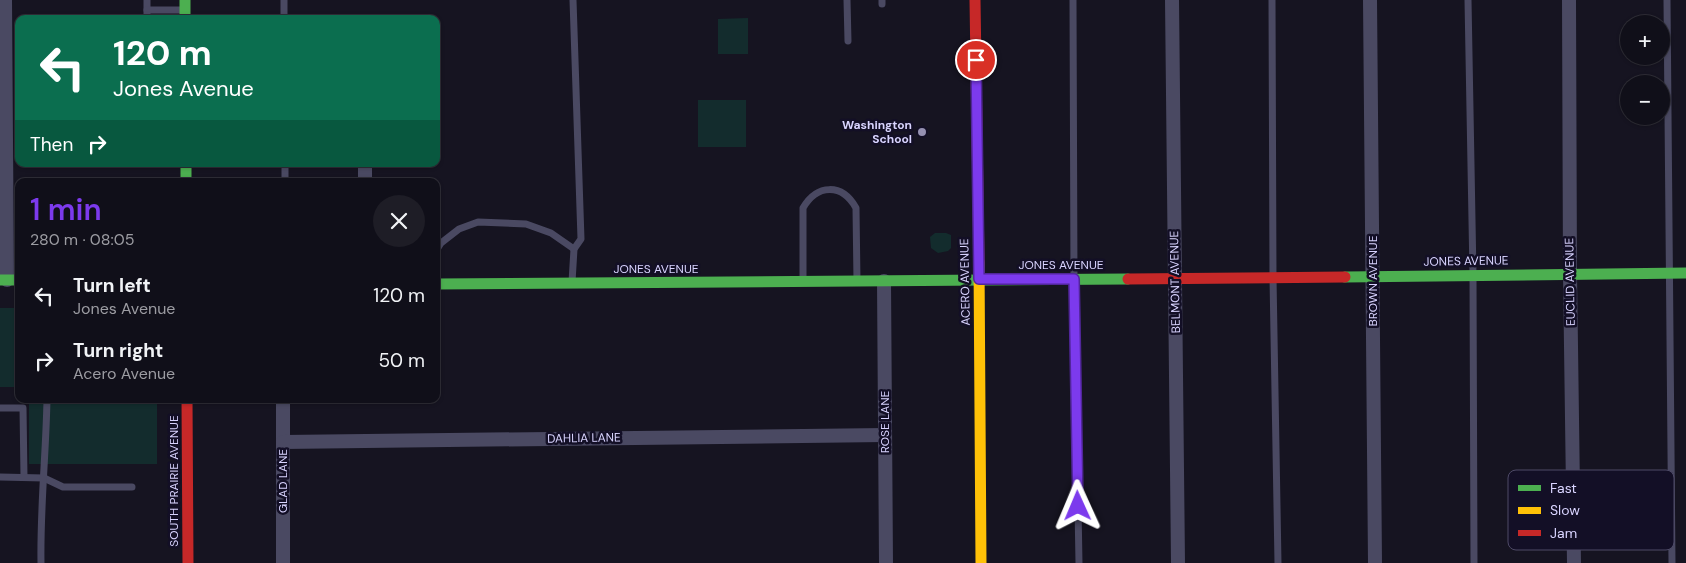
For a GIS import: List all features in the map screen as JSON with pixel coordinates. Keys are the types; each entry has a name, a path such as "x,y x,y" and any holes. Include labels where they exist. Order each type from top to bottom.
{"street":[{"path":"4,0 9,280"},
{"name":"ACERO AVENUE","path":"975,0 981,563"},
{"name":"BELMONT AVENUE","path":"1172,0 1178,563"},
{"name":"BROWN AVENUE","path":"1370,0 1375,563"},
{"name":"EUCLID AVENUE","path":"1569,0 1573,470"},
{"name":"JONES AVENUE","path":"440,284 1686,273"},
{"name":"ROSE LANE","path":"884,281 886,563"},
{"name":"SOUTH PRAIRIE AVENUE","path":"187,403 188,563"},
{"name":"GLAD LANE","path":"283,403 284,563"},
{"name":"DAHLIA LANE","path":"283,442 885,434"},
{"name":"EUCLID AVENUE","path":"1574,550 1574,563"}],"lane":[{"path":"147,0 147,15"},
{"path":"284,0 284,15"},
{"path":"572,284 574,249 581,239 573,0"},
{"path":"847,0 848,42"},
{"path":"1073,0 1074,279 1079,563"},
{"path":"1272,0 1273,278 1278,563"},
{"path":"1468,0 1474,563"},
{"path":"1667,0 1671,470"},
{"path":"147,10 185,9"},
{"path":"803,282 803,208 816,193 825,190 835,190 844,193 852,199 856,208 857,281"},
{"path":"440,245 459,229 478,222 526,224 551,233 574,249"},
{"path":"41,563 40,516 44,478 47,403"},
{"path":"0,408 23,408 24,477"},
{"path":"0,477 44,478 63,487 132,487"},
{"path":"1672,550 1672,563"}],"green space":[{"path":"748,18 748,54 718,54 718,19"},
{"path":"698,100 746,100 746,147 698,147"},
{"path":"935,233 951,235 951,248 948,251 938,253 931,248 930,237"},
{"path":"0,308 15,308 15,387 0,387"},
{"path":"29,403 157,403 157,464 29,464"}],"traffic: fast":[{"path":"185,0 185,15"},
{"path":"186,167 186,178"},
{"path":"1345,277 1686,273"},
{"path":"440,284 1128,279"},
{"path":"0,280 15,280"}],"traffic: slow":[{"path":"979,262 981,563"}],"traffic: jam":[{"path":"975,0 979,262"},
{"path":"1128,279 1345,277"},
{"path":"187,403 188,563"}],"place":[{"name":"Washington School","path":"922,132"}],"route":[{"path":"976,60 979,279 1074,279 1078,506"}]}
